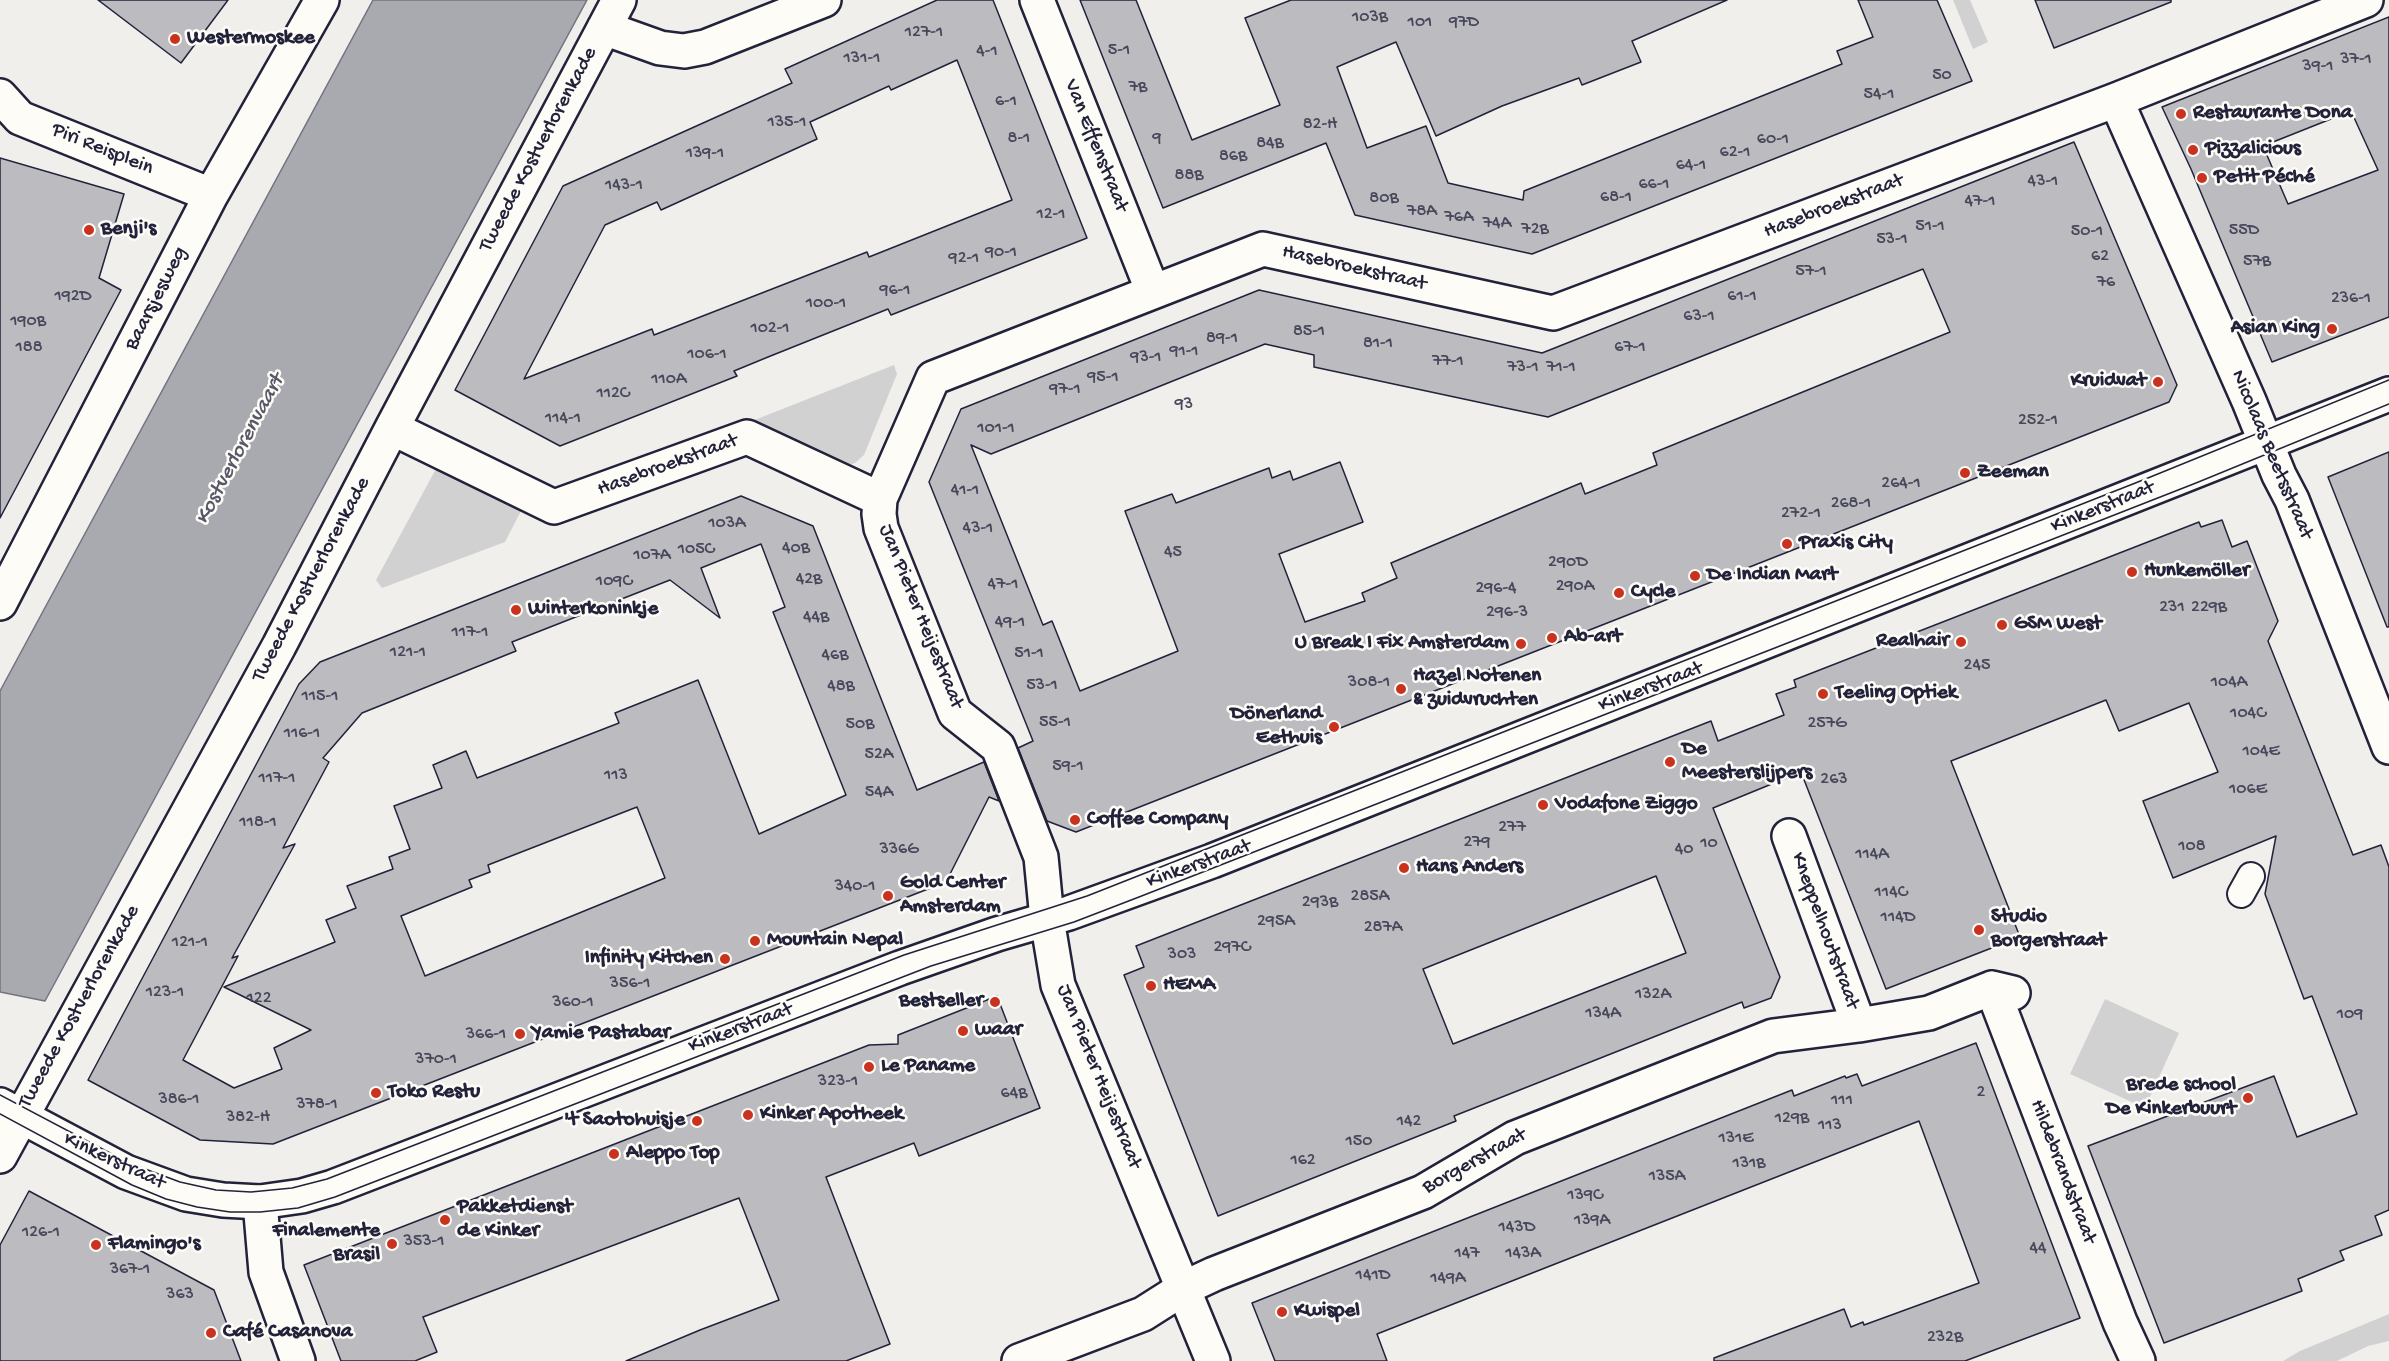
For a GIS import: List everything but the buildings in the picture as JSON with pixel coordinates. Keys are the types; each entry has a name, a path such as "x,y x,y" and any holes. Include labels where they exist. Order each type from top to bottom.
{"street":[{"name":"Baarsjesweg","path":"0,603 212,195 322,0"},
{"path":"611,14 660,48 684,51 705,47 824,0"},
{"name":"Van Effenstraat","path":"1037,0 1153,292"},
{"name":"Hasebroekstraat","path":"392,428 554,507 747,437 880,499 933,378 1263,249 1553,313 2116,100 2367,0"},
{"name":"Tweede Kostverlorenkade","path":"0,1156 10,1111 279,646 611,14"},
{"name":"Piri Reisplein","path":"0,96 20,118 212,195"},
{"name":"Nicolaas Beetsstraat","path":"2116,100 2292,501 2389,747"},
{"name":"Kinkerstraat","path":"10,1111 126,1173 168,1189 223,1200 260,1202 302,1196 333,1187 900,968 1212,861 2389,394"},
{"name":"Jan Pieter Heijestraat","path":"880,499 881,528 955,713 998,747 1041,857 1047,919 1058,985 1213,1361"},
{"name":"Kneppelhoutstraat","path":"1789,837 1859,1025"},
{"name":"Borgerstraat","path":"1019,1361 1143,1314 1184,1288 1423,1192 1515,1138 1773,1036 1859,1025 1929,1012 2002,991"},
{"name":"Hildebrandstraat","path":"2002,991 2120,1322 2131,1359"},
{"path":"260,1202 266,1272 298,1361"}],"shaded area":[{"path":"1953,0 1970,0 1988,42 1973,49"},
{"path":"894,365 897,374 864,455 855,463 844,466 756,431 752,421"},
{"path":"438,465 522,509 505,542 382,588 376,580"},
{"path":"2105,999 2179,1033 2145,1108 2070,1074"},
{"path":"2389,1314 2389,1341 2368,1346 2337,1361 2283,1361 2300,1351"}],"water":[{"name":"Kostverlorenvaart","path":"373,0 587,0 45,1001 0,992 0,691"}],"tram line":[{"path":"0,1095 129,1163 180,1182 216,1190 251,1192 292,1188 327,1179 904,955 1087,896 2143,480 2389,380"},
{"path":"0,1114 132,1185 166,1199 230,1212 298,1208 335,1197 931,966 1074,922 2196,483 2389,404"}],"place":[{"name":"Westermoskee","path":"175,39"},
{"name":"Restaurante Dona","path":"2181,114"},
{"name":"Pizzalicious","path":"2193,150"},
{"name":"Petit Péché","path":"2202,178"},
{"name":"Benji's","path":"89,230"},
{"name":"Asian King","path":"2332,329"},
{"name":"Kruidvat","path":"2158,382"},
{"name":"Zeeman","path":"1965,473"},
{"name":"Praxis City","path":"1787,544"},
{"name":"Hunkemöller","path":"2132,572"},
{"name":"De Indian Mart","path":"1695,576"},
{"name":"Cycle","path":"1619,593"},
{"name":"Winterkoninkje","path":"516,610"},
{"name":"GSM West","path":"2002,625"},
{"name":"Ab-art","path":"1552,638"},
{"name":"Realhair","path":"1961,642"},
{"name":"U Break I Fix Amsterdam","path":"1521,644"},
{"name":"Hazel Notenen & zuidvruchten","path":"1401,689"},
{"name":"Teeling Optiek","path":"1823,694"},
{"name":"Dönerland Eethuis","path":"1334,727"},
{"name":"De Meesterslijpers","path":"1670,762"},
{"name":"Vodafone Ziggo","path":"1543,805"},
{"name":"Coffee Company","path":"1075,820"},
{"name":"Hans Anders","path":"1404,868"},
{"name":"Gold Center Amsterdam","path":"888,896"},
{"name":"Studio Borgerstraat","path":"1979,930"},
{"name":"Mountain Nepal","path":"755,941"},
{"name":"Infinity Kitchen","path":"725,959"},
{"name":"HEMA","path":"1151,986"},
{"name":"Bestseller","path":"995,1002"},
{"name":"waar","path":"963,1031"},
{"name":"Yamie Pastabar","path":"520,1034"},
{"name":"Le Paname","path":"869,1067"},
{"name":"Toko Restu","path":"376,1093"},
{"name":"Brede school De Kinkerbuurt","path":"2248,1098"},
{"name":"Kinker Apotheek","path":"748,1115"},
{"name":"'t Saotohuisje","path":"697,1121"},
{"name":"Aleppo Top","path":"614,1154"},
{"name":"Pakketdienst de Kinker","path":"445,1220"},
{"name":"Finalemente Brasil","path":"392,1244"},
{"name":"Flamingo's","path":"96,1245"},
{"name":"Kwispel","path":"1282,1312"},
{"name":"Café Casanova","path":"211,1333"}]}
